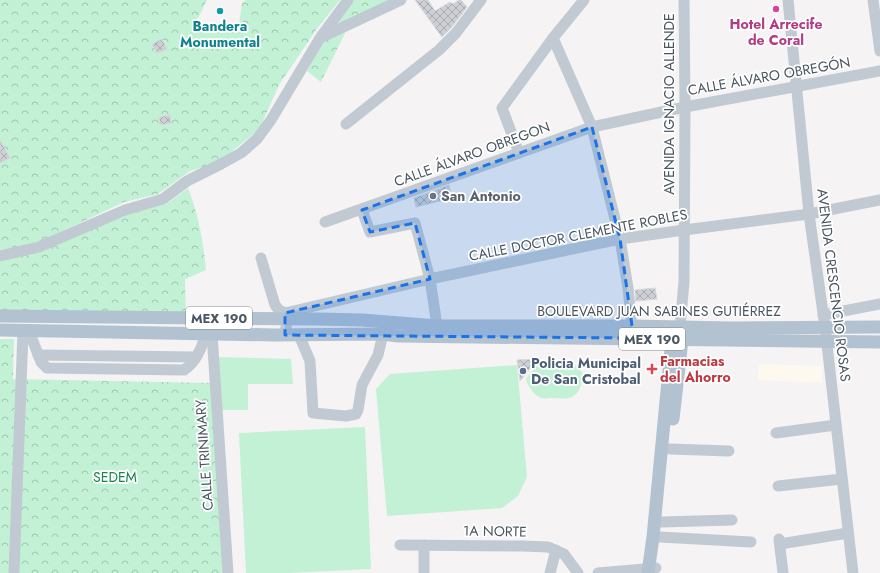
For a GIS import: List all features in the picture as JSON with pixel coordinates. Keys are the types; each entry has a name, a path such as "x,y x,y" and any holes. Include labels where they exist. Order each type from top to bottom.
{"main road":[{"name":"MEX 190","path":"0,316 286,316 437,326"},
{"name":"BOULEVARD JUAN SABINES GUTIÉRREZ","path":"678,335 824,321 880,327"},
{"name":"BOULEVARD JUAN SABINES GUTIÉRREZ","path":"437,326 631,332 826,342 880,342"},
{"name":"MEX 190","path":"0,330 285,335 383,334"},
{"name":"BOULEVARD JUAN SABINES GUTIÉRREZ","path":"383,334 398,336 424,336 631,332"},
{"path":"652,570 660,538 662,522 670,449 678,335"},
{"path":"652,570 654,529 678,335"}],"street":[{"path":"0,256 39,248 125,210 163,199 188,180 221,164 241,152 257,139 271,120 320,38 348,0"},
{"path":"320,38 401,0"},
{"path":"346,124 439,50 456,33 481,0"},
{"path":"518,153 502,108 553,38 584,0"},
{"name":"AVENIDA IGNACIO ALLENDE","path":"678,335 684,282 684,0"},
{"name":"AVENIDA CRESCENCIO ROSAS","path":"788,0 809,214 824,321 853,573"},
{"path":"873,0 880,51"},
{"path":"553,38 592,127 620,239 628,288 631,332"},
{"name":"CALLE ÁLVARO OBREGÓN","path":"592,127 685,107 880,71"},
{"name":"CALLE ÁLVARO OBREGON","path":"326,222 592,127"},
{"name":"CALLE DOCTOR CLEMENTE ROBLES","path":"286,316 430,279 620,239 809,214 880,200"},
{"path":"362,210 370,232 416,223 430,279 437,326"},
{"path":"261,258 275,305 286,316 285,335"},
{"path":"824,321 880,304"},
{"path":"26,331 41,362 47,368 104,369 184,370 191,365 208,334"},
{"path":"14,573 26,331"},
{"name":"CALLE TRINIMARY","path":"208,334 228,573"},
{"path":"299,335 310,361 313,413 346,416 356,414 358,410 362,385 378,355 383,334"},
{"path":"38,355 196,357"},
{"path":"104,369 105,356"},
{"path":"776,434 836,425"},
{"path":"670,449 729,451"},
{"path":"778,486 842,479"},
{"path":"662,522 732,520"},
{"path":"783,573 779,542 848,533"},
{"path":"660,538 751,542"},
{"name":"1A NORTE","path":"400,545 523,546 548,547 556,550"},
{"path":"424,545 424,573"},
{"path":"550,573 556,550 564,554 578,573"},
{"path":"598,573 652,570"}],"highlighted area":[{"path":"592,127 620,239 632,326 631,338 285,335 285,313 430,279 415,223 370,232 362,210"}],"shaded area":[{"path":"759,364 822,366 822,383 758,380"}],"green space":[{"path":"0,0 207,0 197,20 206,30 239,24 242,3 246,0 340,0 316,30 279,85 259,130 217,163 190,171 158,194 124,202 35,244 0,250"},
{"path":"353,0 396,0 351,21 321,82 307,71 329,32"},
{"path":"188,188 200,229 206,270 185,279 186,319 0,314 0,259 127,212 167,204"},
{"name":"SEDEM","path":"0,339 14,339 13,379 213,383 226,573 0,573"},
{"path":"218,357 291,359 293,384 248,384 248,410 221,410"},
{"path":"541,361 570,361 583,373 581,384 576,394 569,398 542,398 536,395 526,379"},
{"path":"517,365 527,477 518,496 502,508 387,516 376,389 390,374"},
{"path":"365,427 371,569 289,573 246,573 239,433"}],"building":[{"path":"415,0 428,0 435,11 450,2 453,4 459,0 461,0 467,7 442,37"},
{"path":"162,39 167,49 157,53 152,44"},
{"path":"170,115 171,123 160,125 159,117"},
{"path":"0,140 10,158 0,163"},
{"name":"San Antonio","path":"449,185 452,198 416,207 414,198"},
{"path":"655,288 657,299 636,301 635,290"},
{"name":"Policia Municipal De San Cristobal","path":"538,359 520,381 517,360"}],"place":[{"name":"Hotel Arrecife de Coral","path":"776,9"},
{"name":"Bandera Monumental","path":"220,11"},
{"name":"San Antonio","path":"433,196"},
{"name":"Farmacias del Ahorro","path":"652,369"},
{"name":"Policia Municipal De San Cristobal","path":"523,371"}]}
